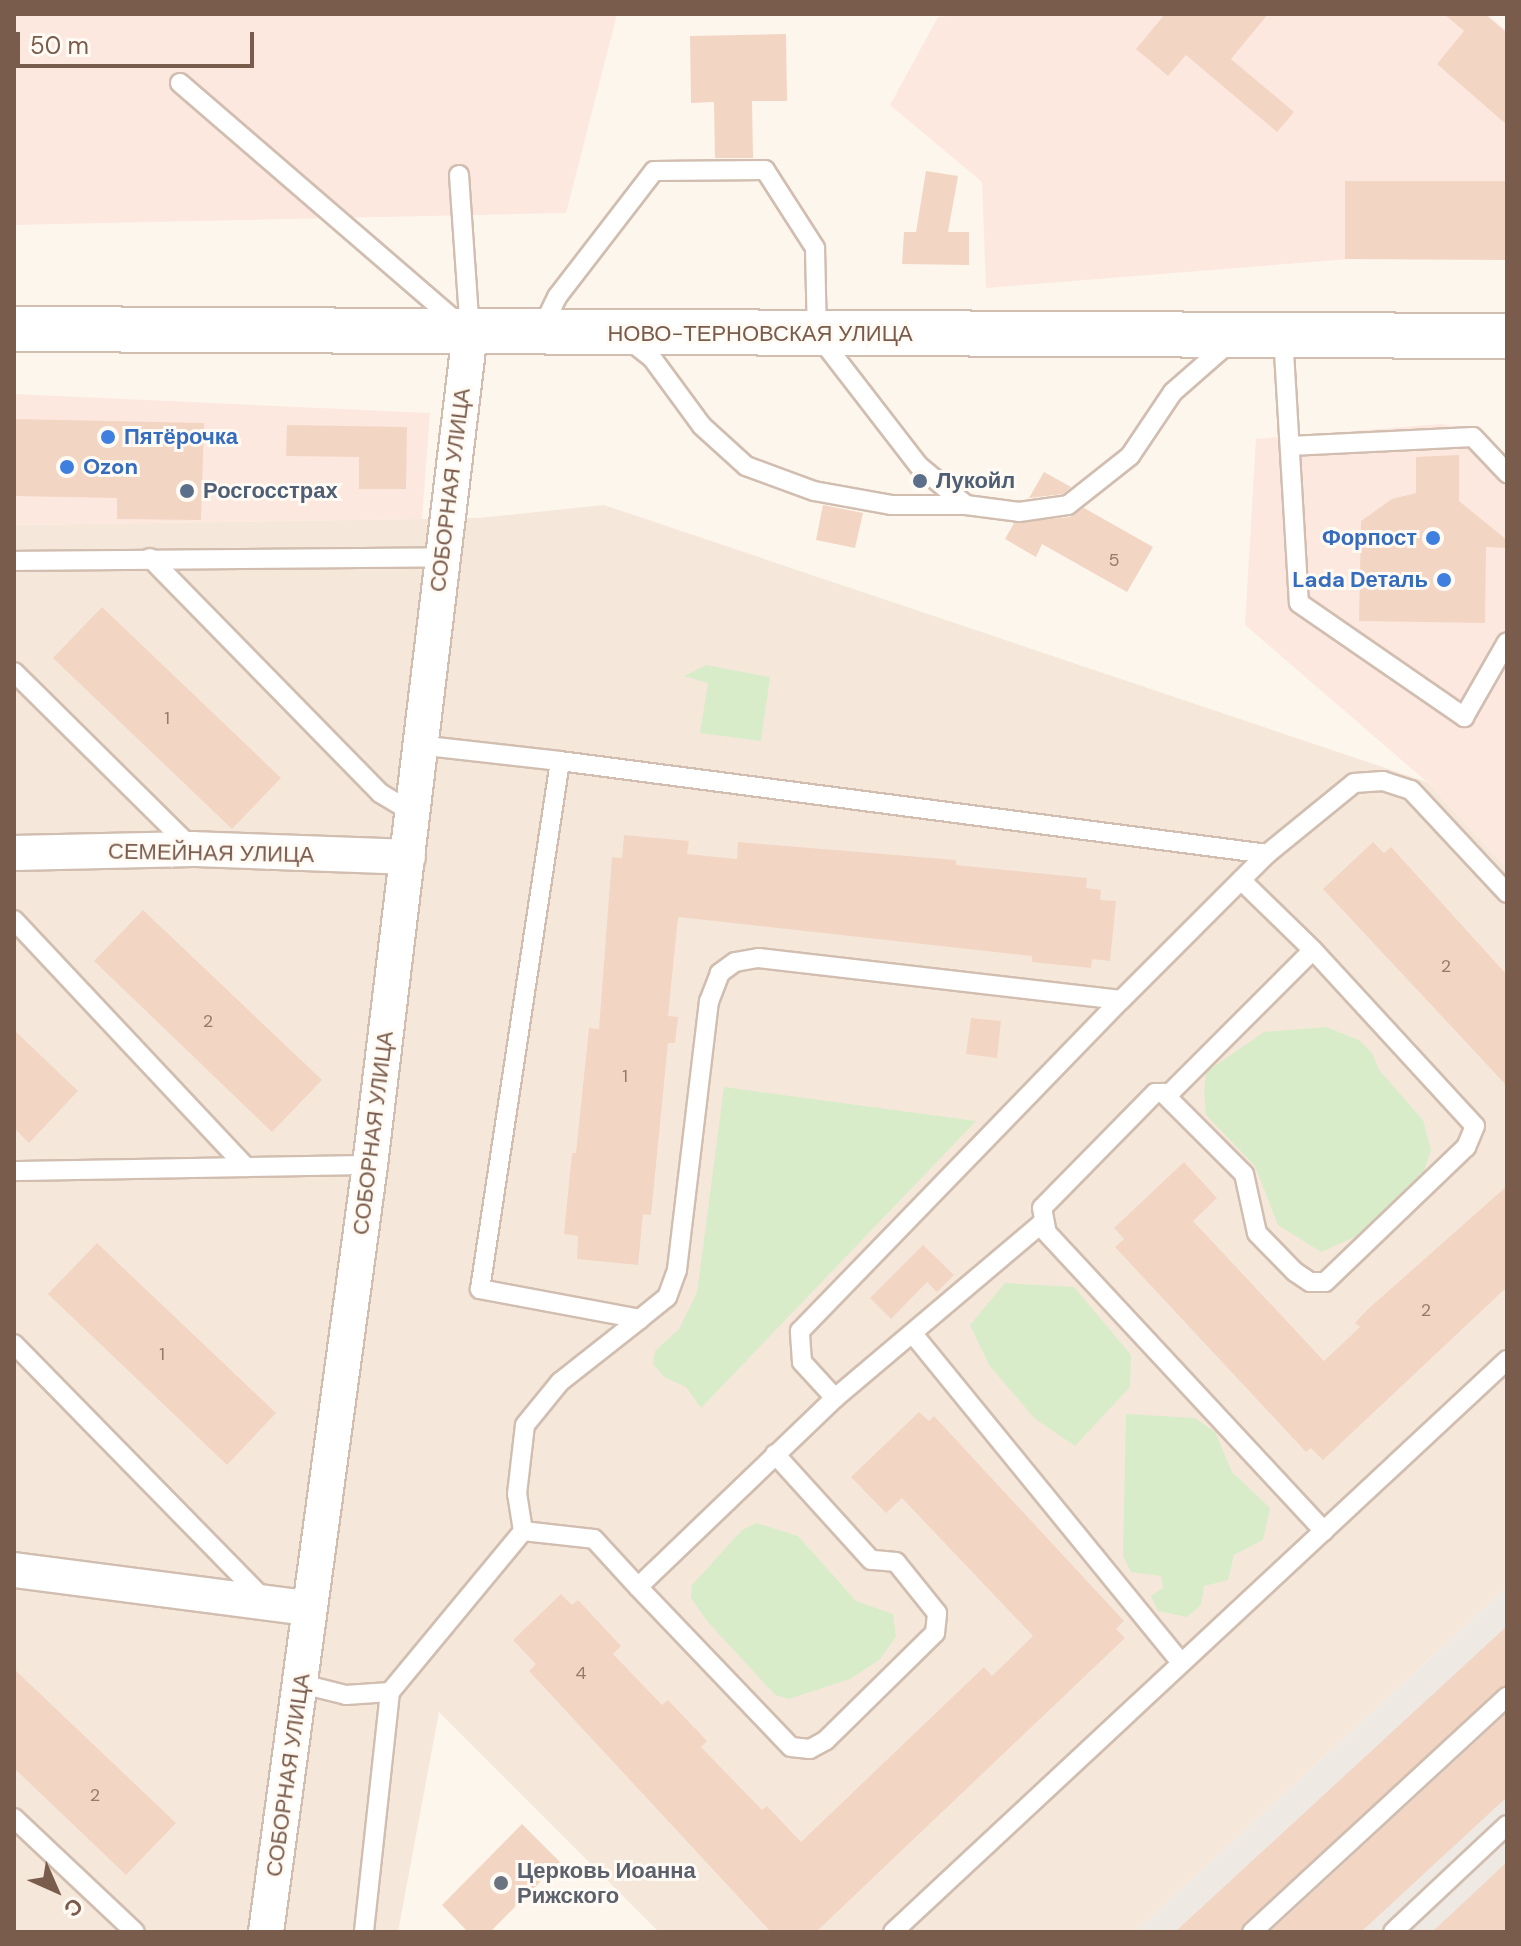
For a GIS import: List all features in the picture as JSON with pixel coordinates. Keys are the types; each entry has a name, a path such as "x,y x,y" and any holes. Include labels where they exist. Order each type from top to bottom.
{"main road":[{"name":"НОВО-ТЕРНОВСКАЯ УЛИЦА","path":"14,329 1507,336"}],"street":[{"name":"СОБОРНАЯ УЛИЦА","path":"266,1932 302,1684 307,1608 370,1165 408,857 418,745 470,332"},
{"name":"СЕМЕЙНАЯ УЛИЦА","path":"14,853 193,849 408,857"},
{"path":"14,1570 265,1600 307,1608"}],"lane":[{"path":"180,83 470,332"},
{"path":"540,333 557,297 654,171 765,170 815,248 817,334 919,466 966,505"},
{"path":"459,175 470,332"},
{"path":"621,333 652,358 702,426 746,466 814,491 891,505 966,505 1019,512 1068,505 1130,456 1173,392 1237,335"},
{"path":"1283,335 1299,603 1464,717 1507,642"},
{"path":"1290,446 1473,437 1507,473"},
{"path":"14,561 442,557"},
{"path":"150,558 380,793 412,812"},
{"path":"14,672 193,849"},
{"path":"418,745 1267,854"},
{"path":"560,761 480,1289 640,1319"},
{"path":"835,1398 802,1362 800,1331 1267,854 1354,783 1383,781 1411,790 1507,893"},
{"path":"1241,880 1313,950 1470,1116 1475,1135 1325,1282 1310,1282 1257,1233 1244,1174 1167,1096 1155,1093 1049,1198 1042,1208 1043,1222 1047,1233 1324,1531"},
{"path":"14,920 246,1167"},
{"path":"1167,1096 1313,950"},
{"path":"364,1932 390,1692 523,1531 517,1494 525,1425 560,1382 667,1297 677,1270 709,1001 720,973 735,962 758,958 1121,1000"},
{"path":"14,1171 370,1165"},
{"path":"638,1587 835,1398 1043,1222"},
{"path":"913,1334 1181,1663"},
{"path":"14,1344 265,1600"},
{"path":"893,1932 1507,1360"},
{"path":"523,1531 594,1539 791,1747 810,1749 826,1740 935,1633 937,1613 896,1562 871,1560 775,1454"},
{"path":"302,1684 346,1695 390,1692"},
{"path":"1252,1932 1507,1697"},
{"path":"14,1818 135,1932"},
{"path":"1393,1932 1507,1825"}],"shaded area":[{"path":"14,14 617,14 566,213 14,225"},
{"path":"969,14 1487,14 1507,32 1507,228 1349,259 986,288 982,182 890,105 938,17"},
{"path":"14,394 430,413 422,519 14,525"},
{"path":"1441,424 1483,431 1507,458 1507,868 1427,782 1245,625 1256,439"},
{"path":"604,505 1427,782 1507,868 1507,1587 1135,1932 659,1932 439,1712 398,1932 14,1932 14,525 478,518"},
{"path":"1507,1587 1507,1932 1135,1932"}],"green space":[{"path":"706,665 770,677 761,741 700,733 708,683 684,676"},
{"path":"1326,1027 1359,1040 1372,1053 1379,1070 1423,1120 1431,1150 1423,1174 1366,1232 1321,1252 1278,1225 1255,1166 1206,1115 1204,1092 1206,1072 1264,1032"},
{"path":"724,1087 976,1121 701,1408 686,1387 664,1377 653,1364 655,1351 679,1329 697,1293"},
{"path":"1005,1283 1074,1287 1131,1355 1130,1387 1075,1446 1034,1418 989,1365 970,1325"},
{"path":"1126,1414 1195,1418 1215,1432 1232,1472 1270,1508 1263,1540 1234,1555 1228,1580 1204,1586 1201,1605 1187,1617 1158,1611 1151,1596 1163,1588 1161,1576 1131,1572 1123,1556"},
{"path":"756,1523 798,1536 856,1601 893,1614 896,1637 879,1660 850,1679 789,1699 775,1695 707,1621 691,1598 692,1585 742,1530"}],"building":[{"path":"1165,14 1268,14 1231,59 1294,112 1277,132 1186,55 1168,76 1136,49"},
{"path":"1444,14 1485,14 1507,33 1507,125 1437,64 1464,31"},
{"path":"786,34 787,101 752,101 753,158 715,158 714,102 691,103 690,36"},
{"path":"926,171 958,176 948,232 969,232 969,265 902,264 904,232 916,232"},
{"path":"1345,181 1507,181 1507,260 1345,259"},
{"path":"14,419 204,423 201,520 117,519 117,498 14,496"},
{"path":"287,425 407,427 406,489 359,489 359,457 286,456"},
{"name":"Форпост","path":"1459,455 1459,501 1507,540 1507,548 1486,547 1485,623 1359,621 1361,521 1392,499 1416,493 1416,457"},
{"path":"1044,472 1071,487 1063,494 1029,498"},
{"path":"823,505 863,513 855,548 816,540"},
{"path":"1084,508 1153,547 1127,592 1042,544 1036,557 1005,539 1014,523 1070,517"},
{"path":"102,607 281,778 232,829 53,658"},
{"path":"624,835 689,841 687,854 737,859 738,842 956,860 956,865 1087,878 1086,888 1101,890 1100,900 1116,901 1110,961 1092,959 1091,968 1061,965 1032,962 1032,956 678,917 668,1016 678,1017 675,1043 668,1043 651,1215 643,1214 638,1265 577,1259 578,1236 564,1234 572,1153 576,1153 589,1028 599,1029 612,857 622,858"},
{"path":"1373,842 1384,853 1391,847 1507,975 1507,1086 1323,889"},
{"path":"143,910 322,1080 272,1132 94,961"},
{"path":"971,1018 1001,1021 997,1058 966,1054"},
{"path":"14,1030 78,1091 29,1143 14,1128"},
{"path":"1184,1162 1217,1198 1193,1221 1324,1361 1360,1327 1355,1323 1368,1309 1507,1186 1507,1287 1323,1460 1311,1448 1306,1452 1115,1247 1124,1239 1114,1228"},
{"path":"97,1243 276,1413 227,1465 48,1294"},
{"path":"923,1245 954,1275 937,1292 927,1282 891,1319 870,1298"},
{"path":"919,1412 929,1421 934,1416 1124,1621 1116,1629 1125,1638 816,1932 771,1932 529,1671 536,1664 513,1640 561,1594 572,1605 578,1600 621,1646 613,1654 662,1705 668,1700 707,1741 701,1747 762,1810 767,1806 801,1842 984,1667 992,1676 1033,1636 902,1498 886,1513 851,1477"},
{"path":"1507,1626 1507,1685 1244,1923 1240,1932 1175,1932"},
{"path":"14,1669 176,1823 126,1875 14,1768"},
{"path":"1507,1713 1507,1797 1361,1932 1270,1932"},
{"name":"Церковь Иоанна Рижского","path":"522,1824 560,1862 490,1932 468,1932 442,1905"},
{"path":"1507,1862 1507,1932 1432,1932"}],"place":[{"name":"Пятёрочка","path":"108,437"},
{"name":"Ozon","path":"67,467"},
{"name":"Лукойл","path":"920,481"},
{"name":"Росгосстрах","path":"187,491"},
{"name":"Форпост","path":"1433,538"},
{"name":"Lada Dеталь","path":"1444,580"},
{"name":"Церковь Иоанна Рижского","path":"501,1883"}]}
